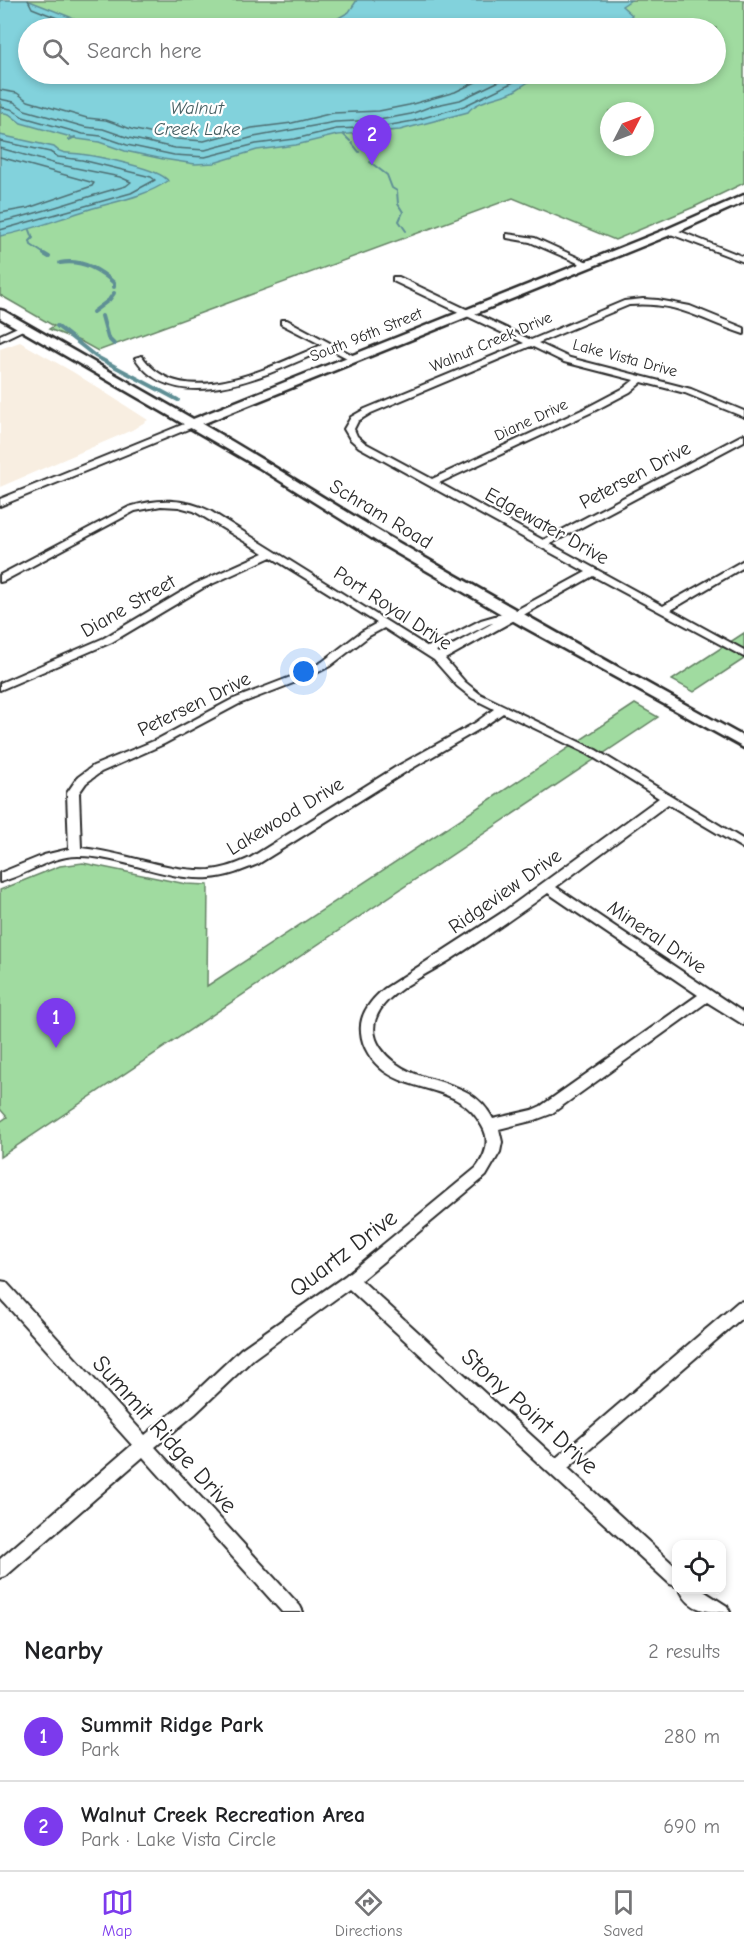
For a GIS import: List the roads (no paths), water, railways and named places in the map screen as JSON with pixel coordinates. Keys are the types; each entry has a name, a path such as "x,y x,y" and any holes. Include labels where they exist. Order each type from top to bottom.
{"main road":[{"name":"South 96th Street","path":"194,423 671,231 744,198"},
{"name":"Schram Road","path":"0,313 194,423 386,541 512,614 744,742"}],"street":[{"path":"671,231 744,260"},
{"path":"510,236 532,240 588,264"},
{"path":"735,256 744,252"},
{"name":"Lake Vista Drive","path":"396,279 577,363 696,393 744,414"},
{"name":"Walnut Creek Drive","path":"354,419 613,307 642,301 660,301 684,306 744,331"},
{"path":"284,322 354,358"},
{"path":"0,338 25,327"},
{"path":"139,358 144,367 173,384 184,387 211,388 233,383 328,345"},
{"name":"Diane Drive","path":"431,483 589,410 627,390 640,379"},
{"name":"Edgewater Drive","path":"354,419 350,429 357,442 744,654"},
{"name":"South 96th Street","path":"0,503 194,423"},
{"name":"Petersen Drive","path":"542,544 645,491 744,436"},
{"name":"Port Royal Drive","path":"0,579 132,509 155,503 172,502 198,509 385,623 433,655 468,690 501,709 592,752 744,845"},
{"name":"Diane Street","path":"0,687 67,660 108,640 199,586 272,553"},
{"path":"663,610 744,563"},
{"path":"433,655 495,627 512,614 593,572"},
{"name":"Petersen Drive","path":"75,852 73,793 88,774 160,742 236,702 311,672 365,634 385,623"},
{"name":"Lakewood Drive","path":"0,878 51,857 75,852 106,855 199,875 233,871 254,861 399,770 479,725 501,709"},
{"name":"Ridgeview Drive","path":"491,1125 483,1111 462,1094 404,1076 382,1061 369,1041 367,1030 369,1018 379,1000 389,992 464,945 548,887 626,825 668,798"},
{"name":"Mineral Drive","path":"548,887 744,1020"},
{"path":"491,1125 535,1115 546,1110 707,995"},
{"name":"Quartz Drive","path":"0,1570 189,1409 247,1354 350,1280 481,1172 491,1160 495,1148 491,1125"},
{"name":"Stony Point Drive","path":"350,1280 672,1574"},
{"name":"Summit Ridge Drive","path":"0,1287 294,1612"},
{"path":"556,1468 744,1307"},
{"path":"694,1594 721,1612"}],"water":[{"name":"Walnut Creek Lake","path":"0,0 27,0 73,18 18,18 18,84 525,84 511,93 484,101 468,112 400,130 337,135 296,145 257,150 214,163 195,164 125,151 99,142 78,139 21,123 9,114 0,112 2,105 0,103"},
{"path":"357,0 631,0 622,6 632,15 629,18 338,18 349,12"},
{"path":"0,135 54,147 62,152 128,164 154,172 168,181 136,196 31,229 0,236"}],"waterway":[{"path":"343,134 350,141"},
{"path":"69,140 75,137"},
{"path":"352,143 359,152"},
{"path":"370,162 387,175 392,188 397,191 398,204 403,212 399,221 406,231"},
{"path":"30,230 33,238 30,241 31,245 46,255"},
{"path":"44,254 49,257"},
{"path":"60,263 75,262 96,269 114,283 114,287"},
{"path":"93,312 109,300 114,293"},
{"path":"102,316 108,338 114,344"},
{"path":"57,326 95,356 178,400"}],"place":[{"name":"Walnut Creek Recreation Area","path":"372,165"},
{"name":"Summit Ridge Park","path":"56,1048"}]}
